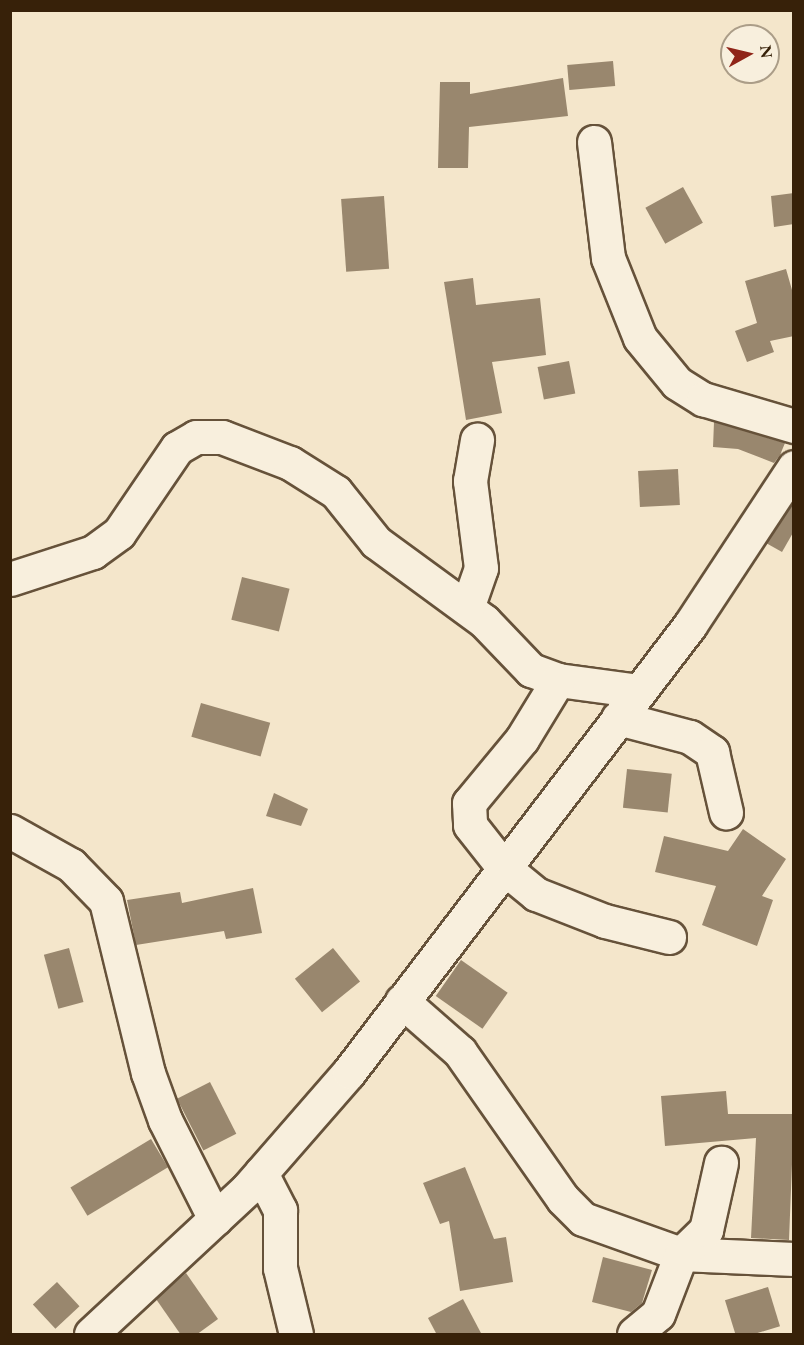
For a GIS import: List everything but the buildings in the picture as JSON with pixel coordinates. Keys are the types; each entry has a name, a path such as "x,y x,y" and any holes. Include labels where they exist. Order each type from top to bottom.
{"street":[{"path":"594,142 608,258 640,338 677,383 703,399 794,426"},
{"path":"10,579 93,552 119,532 177,448 196,437 222,437 290,463 336,492 376,542 467,608 531,670 558,680 639,691"},
{"path":"467,608 481,568 470,481 477,440"},
{"path":"91,1335 261,1173 402,1001 690,625 794,467"},
{"path":"558,680 522,739 469,803 470,825 503,867 536,894 569,909 669,937"},
{"path":"618,718 690,737 712,752 726,812"},
{"path":"10,831 71,865 106,901 152,1083 215,1219"},
{"path":"402,1001 460,1052 563,1199 584,1219 681,1254 794,1259"},
{"path":"634,1335 668,1299 681,1254 706,1230 721,1163"},
{"path":"261,1173 280,1210 280,1268 296,1335"}]}
